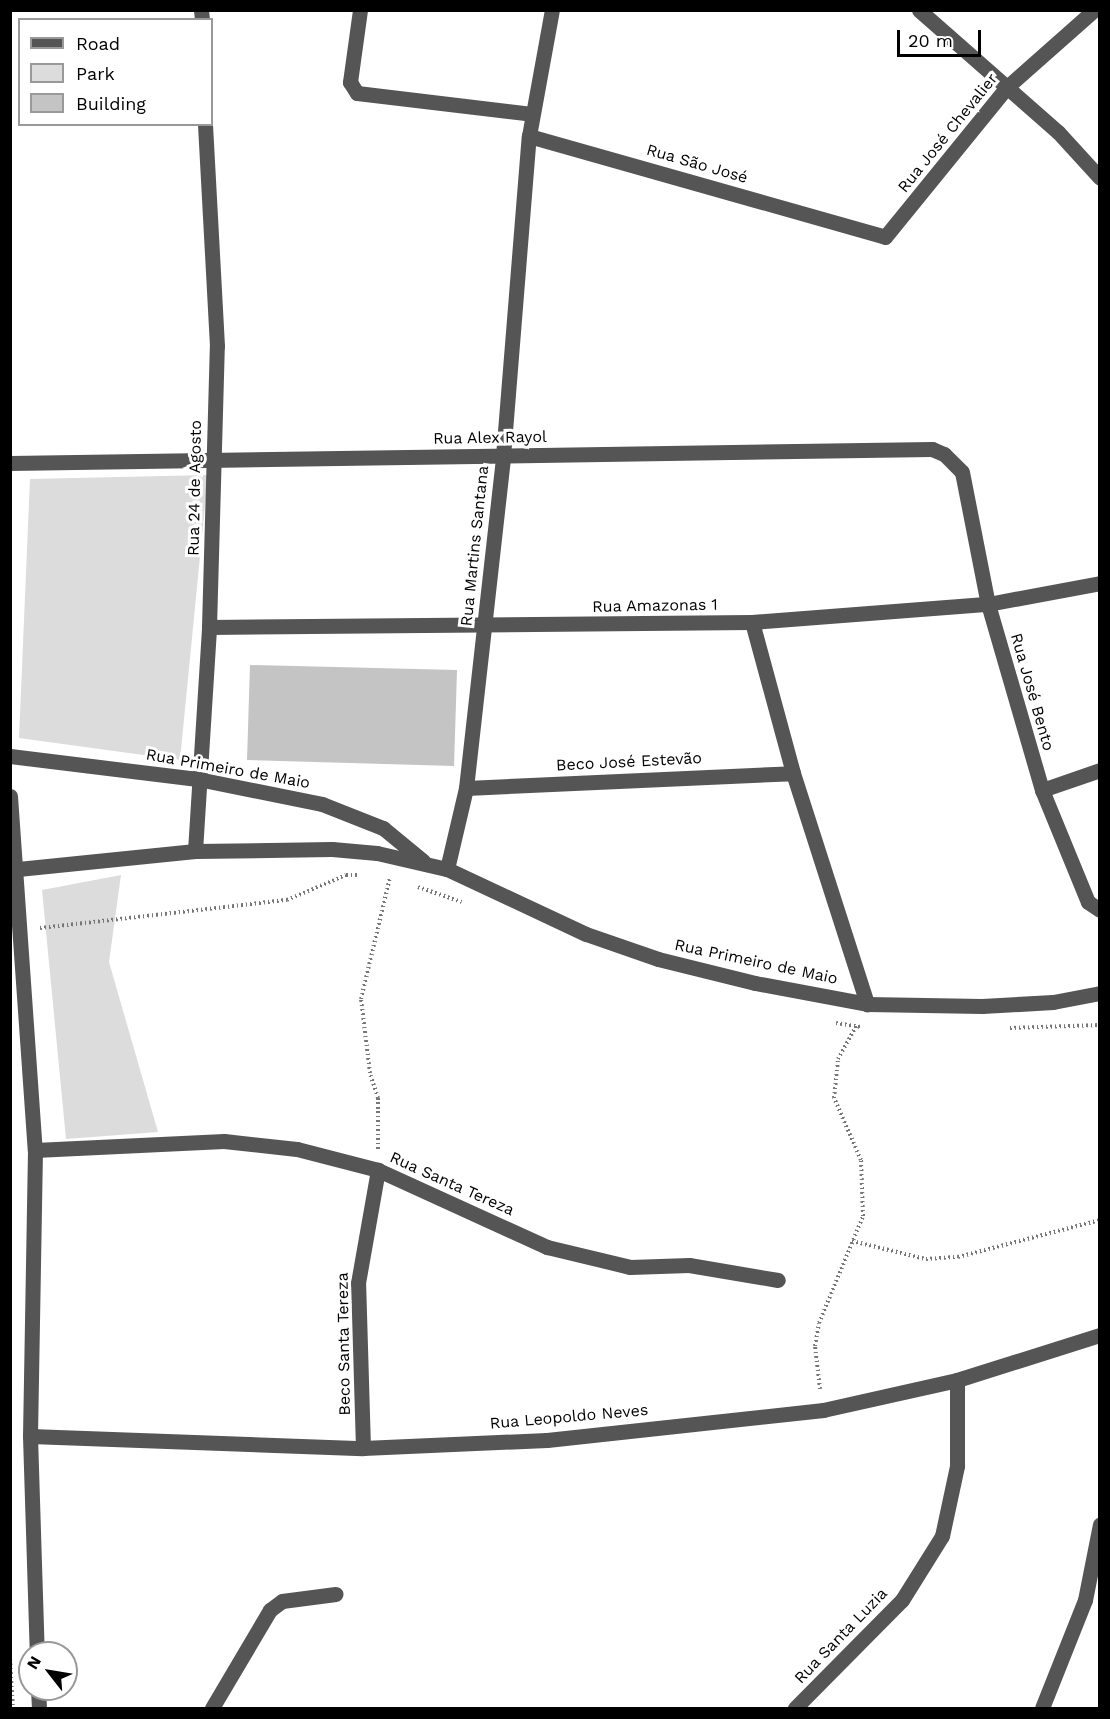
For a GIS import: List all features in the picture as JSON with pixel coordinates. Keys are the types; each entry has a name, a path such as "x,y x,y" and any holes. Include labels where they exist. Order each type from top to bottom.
{"street":[{"path":"360,10 350,81 357,93 366,98 532,114"},
{"name":"Rua Martins Santana","path":"447,869 466,788 502,456 529,136 552,10"},
{"path":"919,10 1007,87 1100,178"},
{"name":"Rua José Chevalier","path":"854,231 876,237 893,232 1007,87 1094,10"},
{"name":"Rua 24 de Agosto","path":"195,851 209,627 217,346 205,126"},
{"name":"Rua São José","path":"529,136 683,177 854,231"},
{"name":"Rua Alex Rayol","path":"10,463 932,449 953,459 962,472"},
{"name":"Rua José Bento","path":"962,472 988,604 1042,790 1088,902 1100,910"},
{"name":"Rua Amazonas 1","path":"209,627 485,627 752,622 988,604 1100,583"},
{"path":"752,622 793,773 867,1004"},
{"name":"Rua Primeiro de Maio","path":"10,756 198,778 322,804 383,828 423,861"},
{"path":"1042,790 1100,770"},
{"name":"Beco José Estevão","path":"466,788 793,773"},
{"path":"10,796 18,869 34,1150 30,1436 37,1641"},
{"name":"Rua Primeiro de Maio","path":"18,869 195,851 333,849 395,856 423,861 447,869 586,934 658,959 867,1004 982,1006 1053,1002 1100,993"},
{"name":"Rua Santa Tereza","path":"34,1150 224,1141 297,1149 378,1170 547,1247 630,1267 711,1267 778,1280"},
{"name":"Beco Santa Tereza","path":"363,1448 358,1283 378,1170"},
{"name":"Rua Leopoldo Neves","path":"30,1436 363,1448 547,1440 823,1410 957,1380 1100,1335"},
{"name":"Rua Santa Luzia","path":"795,1708 902,1600 942,1536 957,1466 957,1380"},
{"path":"1042,1708 1085,1600 1100,1524"},
{"path":"212,1708 270,1610 282,1601 336,1594"}],"path":[{"path":"378,1170 378,1098 370,1073 361,999 395,856"},
{"path":"21,929 287,900 346,875 368,876"},
{"path":"379,876 400,881"},
{"path":"411,884 466,904"},
{"path":"823,1410 815,1346 826,1301 863,1216 861,1160 834,1098 838,1059 867,1004"},
{"path":"825,1020 855,1027 867,1027"},
{"path":"1005,1028 1100,1025"},
{"path":"852,1241 926,1259 958,1257 1100,1220"},
{"path":"10,1659 13,1708"}],"green space":[{"path":"208,475 180,760 19,738 30,479"},
{"path":"121,875 109,962 158,1132 66,1139 42,890"}],"building":[{"path":"250,665 457,670 454,766 247,760"}]}
